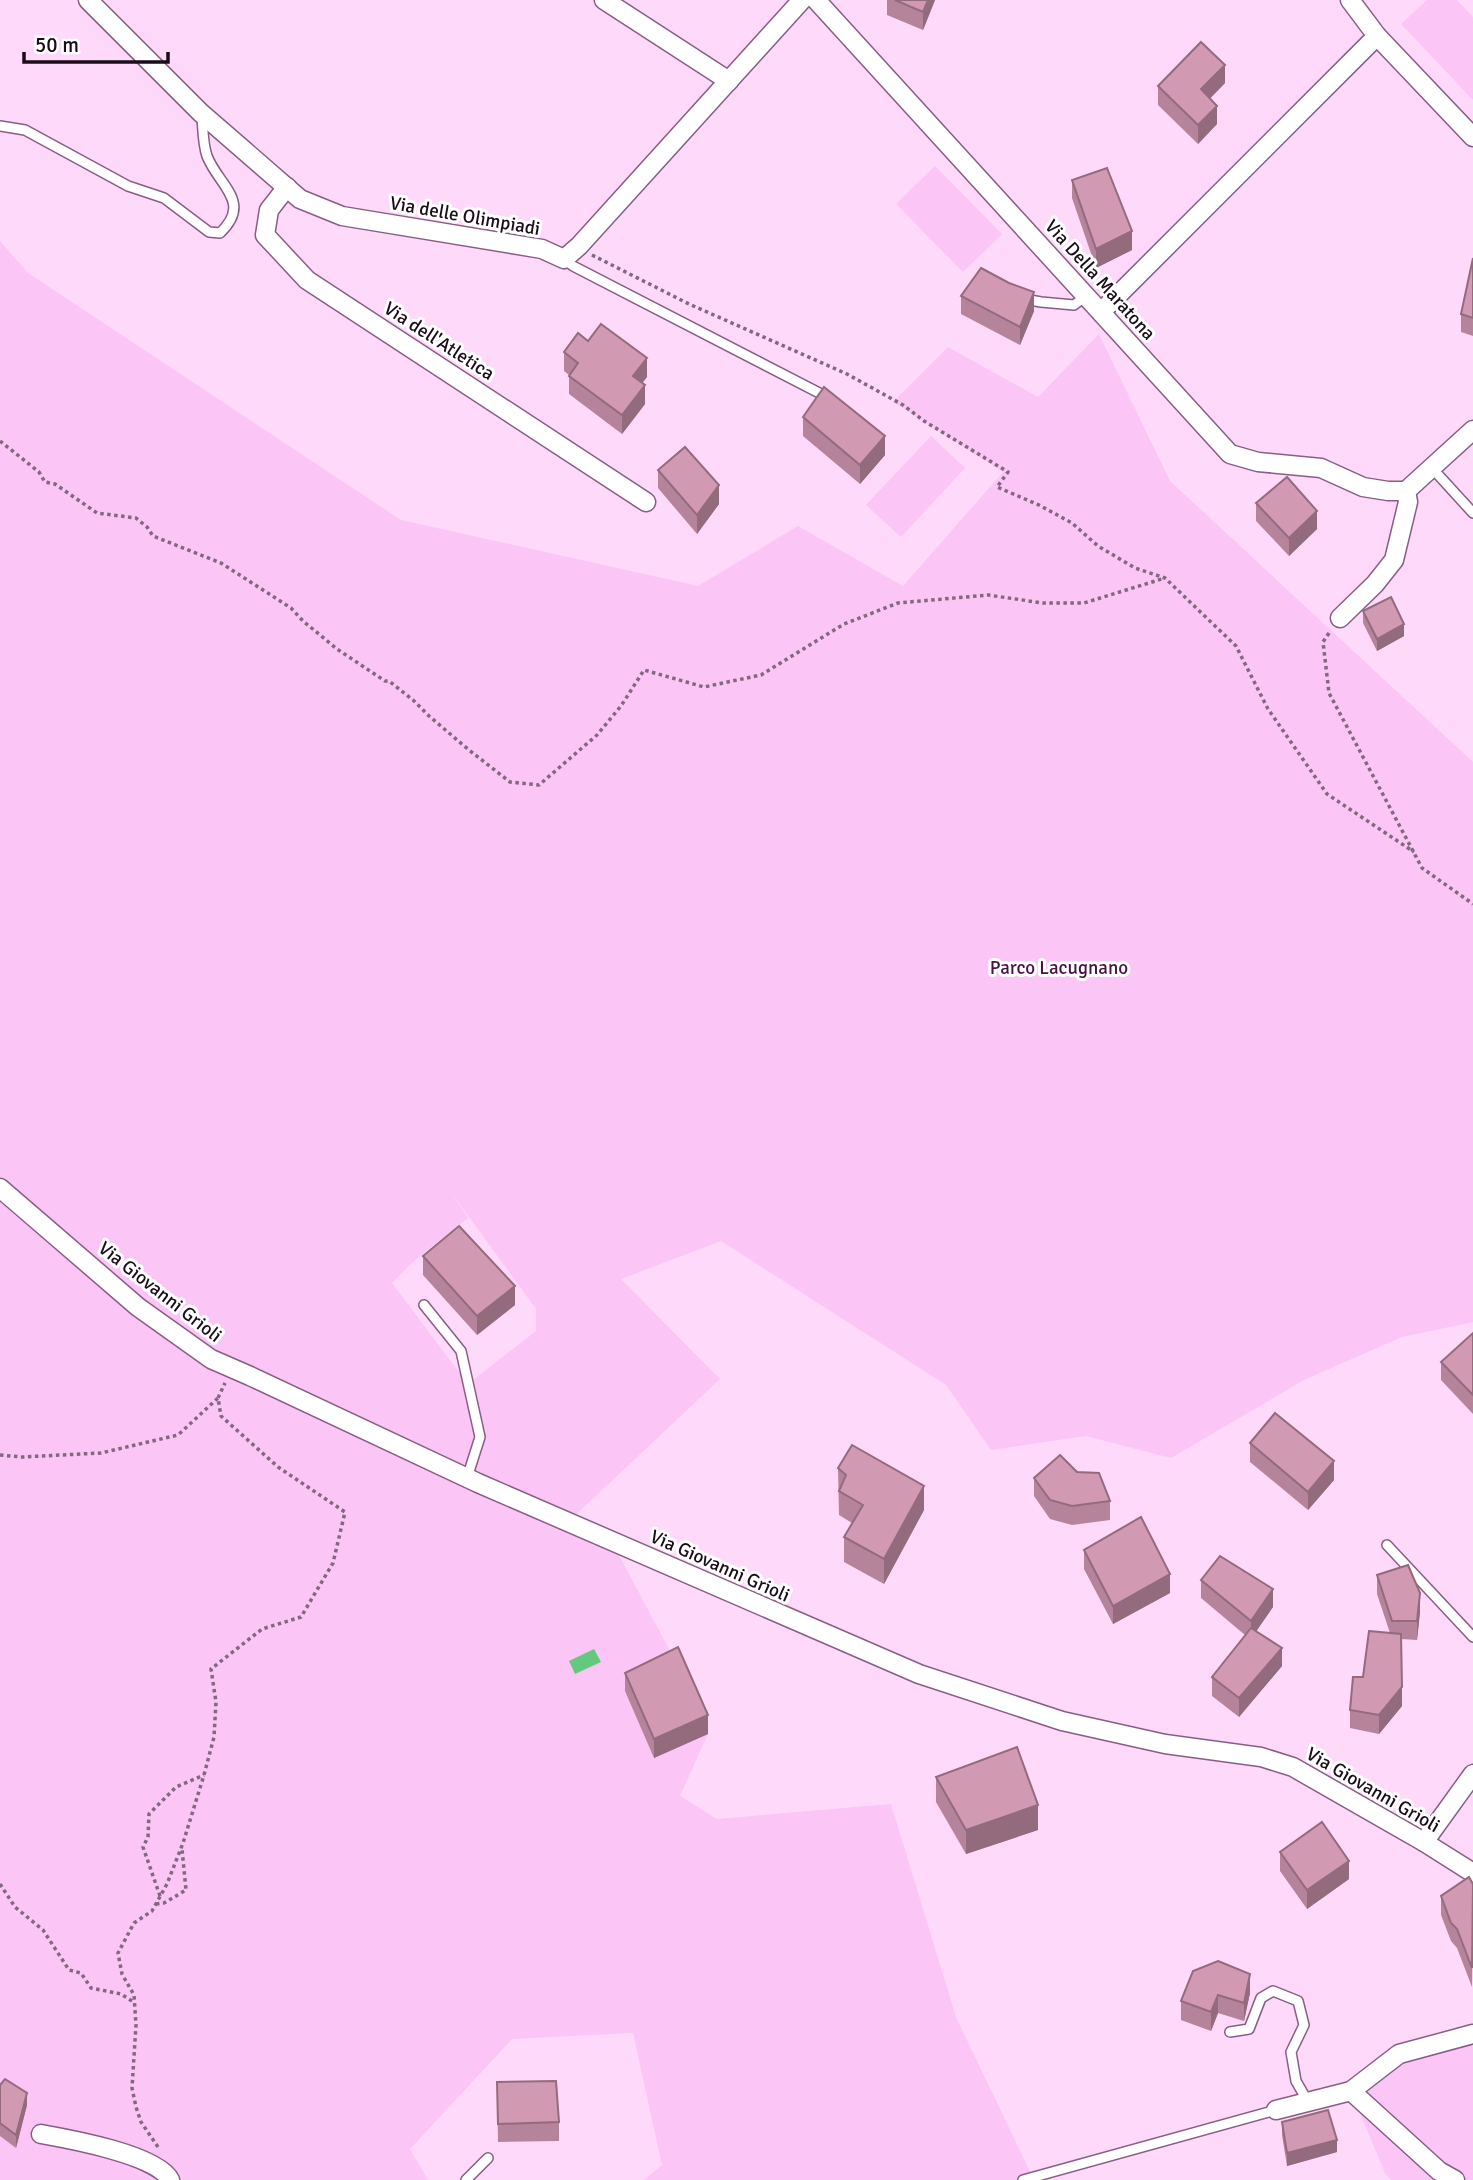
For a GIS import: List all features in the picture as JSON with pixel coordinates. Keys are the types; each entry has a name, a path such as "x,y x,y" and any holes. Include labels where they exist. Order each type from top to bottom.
{"street":[{"name":"Via delle Olimpiadi","path":"88,0 201,113 300,200 342,216 541,249 564,259"},
{"path":"604,0 729,82"},
{"path":"564,259 579,246 802,0"},
{"name":"Via Della Maratona","path":"816,0 1230,454 1258,462 1321,468 1363,487 1406,491"},
{"path":"1350,0 1377,36 1473,137"},
{"path":"1101,312 1377,36"},
{"name":"Via dell'Atletica","path":"287,187 269,210 265,235 307,280 646,502"},
{"path":"1340,618 1375,584 1394,560 1408,502 1406,491 1473,430"},
{"name":"Via Giovanni Grioli","path":"0,1188 138,1307 211,1359 467,1478 919,1674 1062,1721 1165,1744 1261,1757 1293,1767 1473,1873"},
{"path":"1424,1842 1473,1774"},
{"path":"1276,2110 1351,2091 1399,2054 1473,2034"},
{"path":"1351,2091 1439,2171 1455,2180"},
{"path":"41,2134 73,2139 139,2159 167,2176"}],"lane":[{"path":"0,126 25,130 128,186 164,198 209,232 220,233 231,223 234,214 232,196 207,156 201,113"},
{"path":"564,259 837,402"},
{"path":"1013,296 1074,305 1086,296"},
{"path":"1432,468 1473,513"},
{"path":"424,1305 461,1351 480,1437 467,1478"},
{"path":"1387,1545 1473,1637"},
{"path":"1230,2032 1249,2029 1261,1998 1273,1991 1298,2001 1304,2025 1291,2052 1296,2081 1308,2102"},
{"path":"1023,2180 1276,2110"},
{"path":"466,2180 488,2158"}],"path":[{"path":"579,246 587,253 668,294 847,374 903,405 924,421 1008,472 997,487 1072,523 1098,546 1135,568 1165,578 1236,646 1268,709 1327,794 1414,852"},
{"path":"0,441 38,472 45,482 55,484 97,513 136,518 153,536 221,563 291,608 337,649 389,681 413,700 452,736 510,782 539,785 597,735 621,706 643,670 704,687 761,675 844,624 898,603 988,595 1043,603 1084,603 1165,578"},
{"path":"1340,618 1323,642 1329,693 1422,868 1473,904"},
{"path":"0,1455 22,1457 101,1452 178,1435 218,1398 231,1368"},
{"path":"167,2176 159,2150 141,2122 134,2098 132,2063 135,2003 134,1996 121,1974 118,1953 134,1923 152,1911 183,1843 214,1737 216,1702 211,1669 262,1629 301,1617 333,1563 345,1512 278,1468 221,1416 218,1398"},
{"path":"160,1897 143,1847 148,1837 149,1814 176,1787 204,1775"},
{"path":"156,1904 164,1903 186,1890 183,1843"},
{"path":"0,1884 15,1907 43,1930 69,1970 81,1973 91,1987 121,1994 135,2003"}],"green space":[{"path":"1427,0 1457,0 1473,17 1473,100 1401,24"},
{"path":"935,166 1002,234 963,272 896,204"},
{"name":"Parco Lacugnano","path":"0,241 28,273 401,520 698,586 798,526 903,586 1003,472 893,402 948,347 1038,397 1099,334 1170,481 1473,762 1473,1322 1402,1337 1304,1380 1171,1458 1086,1436 991,1450 946,1385 721,1241 621,1279 720,1379 568,1522 612,1542 678,1666 655,1758 708,1734 680,1796 717,1819 891,1804 956,2017 1034,2180 644,2180 662,2165 633,2033 512,2039 410,2149 428,2180 0,2180","holes":["450,1191 536,1309 536,1331 468,1384 392,1283 415,1260 468,1218"]},
{"path":"931,436 965,468 901,537 866,505"},
{"path":"1460,2037 1473,2047 1473,2180 1391,2180 1385,2173 1351,2092 1399,2054"}],"shaded area":[{"path":"594,1649 601,1662 575,1674 569,1661"}],"building":[{"path":"895,0 928,0 923,12"},
{"path":"1201,42 1225,65 1201,89 1217,106 1198,125 1158,86"},
{"path":"1107,168 1132,231 1096,249 1072,180"},
{"path":"1473,258 1473,318 1461,314"},
{"path":"981,268 1009,283 1034,292 1020,327 961,296"},
{"path":"601,324 647,358 633,376 645,385 622,415 569,376 578,363 564,352 578,333 588,341"},
{"path":"824,387 885,436 860,465 803,417"},
{"path":"685,447 719,485 697,515 658,470"},
{"path":"1287,477 1317,511 1289,538 1256,503"},
{"path":"1391,597 1404,624 1377,639 1363,611"},
{"path":"459,1226 515,1286 477,1316 423,1256"},
{"path":"1473,1333 1473,1395 1441,1362"},
{"path":"1275,1413 1334,1461 1308,1492 1250,1443"},
{"path":"852,1445 924,1486 884,1559 844,1537 863,1505 839,1491 846,1475 838,1468"},
{"path":"1060,1455 1077,1472 1099,1473 1110,1501 1072,1506 1050,1500 1034,1478"},
{"path":"1141,1517 1170,1574 1113,1606 1084,1550"},
{"path":"1220,1556 1273,1589 1251,1621 1201,1580"},
{"path":"1408,1565 1420,1593 1417,1621 1392,1621 1377,1575"},
{"path":"1251,1628 1282,1648 1239,1698 1212,1677"},
{"path":"1369,1631 1401,1634 1402,1687 1379,1715 1350,1710 1353,1677 1363,1677"},
{"path":"678,1647 708,1715 654,1739 625,1673"},
{"path":"1017,1747 1038,1805 966,1830 936,1777"},
{"path":"1322,1822 1349,1861 1307,1890 1280,1852"},
{"path":"1469,1877 1473,1884 1472,1968 1441,1896"},
{"path":"1218,1961 1250,1974 1244,2003 1218,1995 1211,2012 1181,2001 1193,1971"},
{"path":"5,2079 27,2093 16,2135 0,2123 0,2085"},
{"path":"556,2081 559,2122 498,2124 497,2082"},
{"path":"1328,2110 1337,2140 1287,2153 1282,2122"}]}
